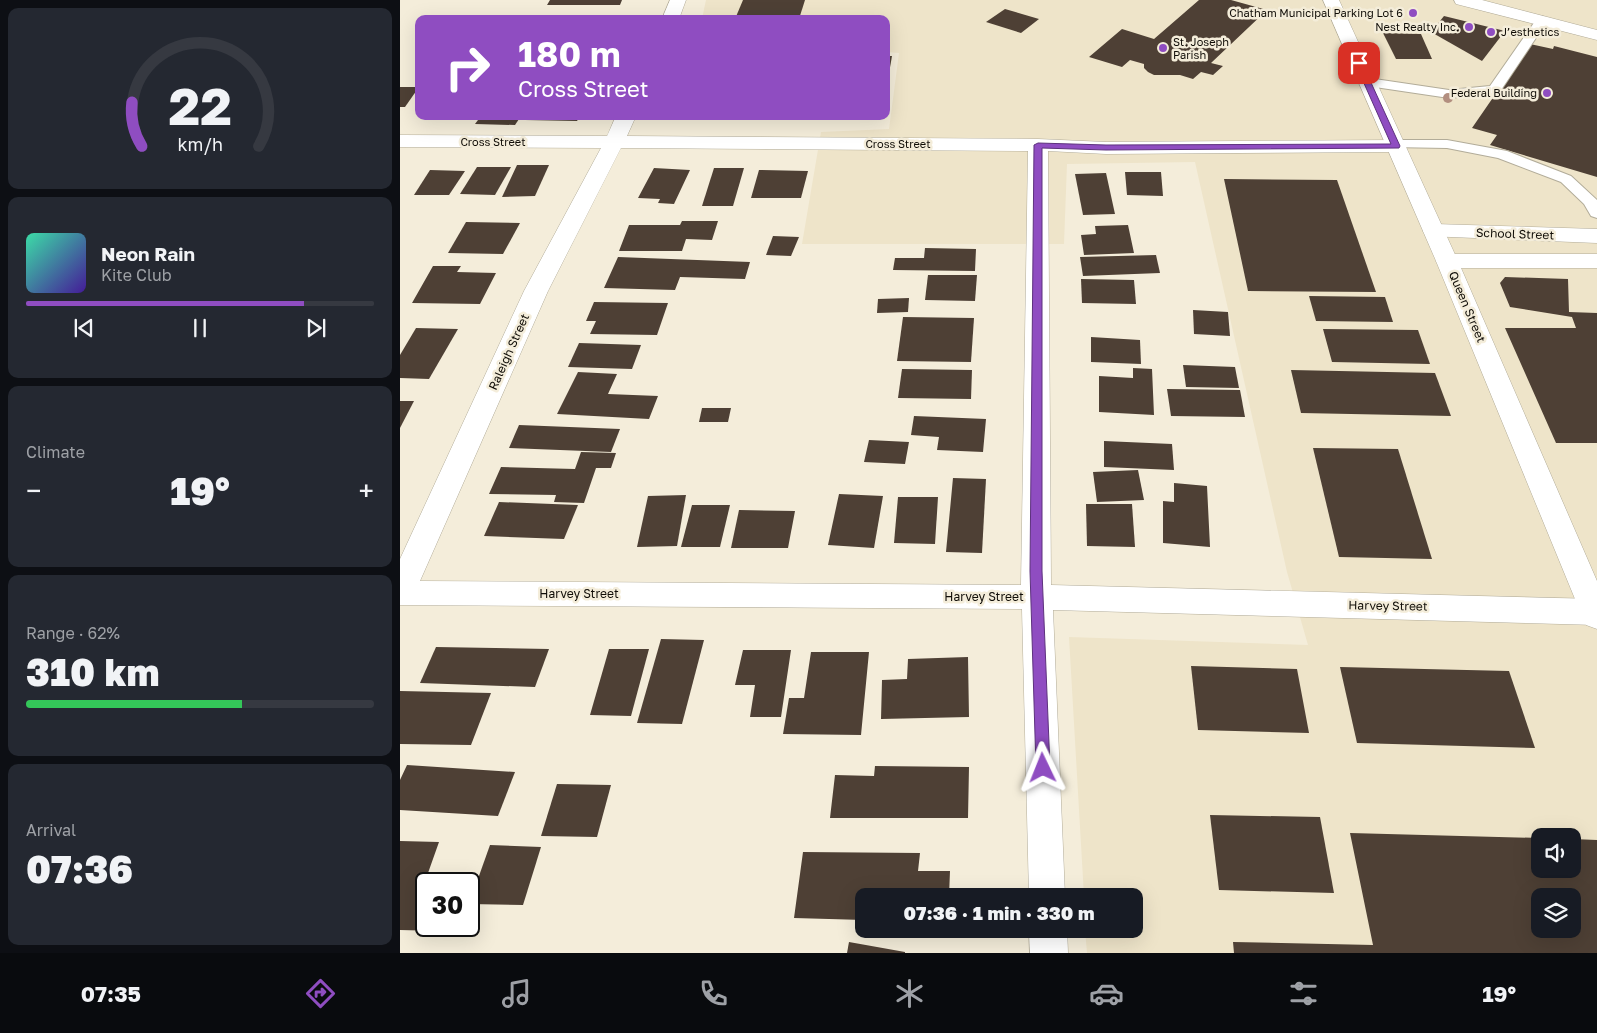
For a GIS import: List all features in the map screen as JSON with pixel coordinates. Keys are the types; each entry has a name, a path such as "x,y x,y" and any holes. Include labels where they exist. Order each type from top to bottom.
{"street":[{"path":"672,15 678,0"},
{"name":"Queen Street","path":"1331,0 1447,261 1596,613"},
{"path":"1462,0 1597,34"},
{"name":"Raleigh Street","path":"400,592 536,291 624,120"},
{"name":"Cross Street","path":"400,141 1038,145 1106,148 1395,145"},
{"path":"1038,145 1037,597 1047,888"},
{"name":"School Street","path":"1434,231 1597,236"},
{"name":"School Street","path":"1447,261 1597,261"},
{"name":"Harvey Street","path":"400,592 1037,597 1596,613"},
{"path":"1048,938 1049,953"}],"lane":[{"path":"1368,82 1448,94 1494,90 1542,20"},
{"path":"1395,145 1447,144 1502,154 1566,179 1597,186"},
{"path":"1566,179 1590,201 1597,213"}],"shaded area":[{"path":"706,0 1597,0 1597,953 1087,953 1086,938 1143,938 1143,888 1084,888 1069,637 1308,645 1287,572 1195,162 1067,164 1064,244 802,244 821,132 889,129 899,53 890,52 890,15 703,15"}],"building":[{"path":"550,0 622,0 620,5 547,5"},
{"path":"743,0 805,0 800,15 737,15"},
{"name":"St. Joseph Parish","path":"1199,0 1231,0 1267,10 1211,63 1223,66 1213,75 1201,72 1193,79 1180,75 1154,75 1144,68 1144,64 1130,60 1122,67 1089,57 1122,29 1154,39"},
{"path":"1005,9 1039,19 1021,33 986,22"},
{"path":"1444,16 1505,31 1482,61 1431,32"},
{"path":"1383,33 1421,34 1432,59 1396,59"},
{"name":"Federal Building","path":"1530,44 1553,49 1554,46 1597,57 1597,177 1490,145 1497,135 1472,128"},
{"path":"400,87 415,87 415,93 405,107 400,107"},
{"path":"478,120 518,120 515,125 475,124"},
{"path":"525,120 578,120 577,121"},
{"path":"517,165 549,165 535,196 502,197"},
{"path":"477,167 511,167 495,195 460,194"},
{"path":"654,168 690,170 674,204 658,203 660,199 638,198"},
{"path":"714,168 744,168 733,206 702,206"},
{"path":"430,170 465,171 449,195 414,195"},
{"path":"759,170 808,171 801,198 751,198"},
{"path":"1125,172 1161,172 1163,196 1127,195"},
{"path":"1106,173 1115,214 1083,215 1075,174"},
{"path":"1224,179 1337,180 1376,292 1248,291"},
{"path":"682,221 718,221 712,240 686,239 682,251 619,251 629,225 680,225"},
{"path":"466,222 520,223 503,254 448,253"},
{"path":"1128,225 1134,253 1084,255 1081,235 1096,234 1095,226"},
{"path":"773,236 799,237 791,256 766,255"},
{"path":"925,248 976,249 975,271 893,270 895,258 924,258"},
{"path":"1156,255 1160,273 1083,276 1080,257"},
{"path":"618,257 750,262 745,279 680,277 675,290 604,288"},
{"path":"433,266 461,266 457,272 496,273 480,304 412,303"},
{"path":"928,275 977,275 975,301 925,300"},
{"path":"1505,277 1568,279 1569,312 1597,313 1597,443 1556,443 1505,328 1576,328 1572,317 1510,307 1500,283"},
{"path":"1081,279 1134,280 1136,304 1082,303"},
{"path":"1309,296 1385,297 1393,322 1316,321"},
{"path":"909,298 908,312 877,313 878,299"},
{"path":"594,302 668,303 657,335 590,334 596,321 586,321"},
{"path":"1193,310 1228,312 1230,336 1194,334"},
{"path":"903,317 974,318 971,362 897,361"},
{"path":"416,328 458,329 429,379 400,378 400,355"},
{"path":"1323,329 1418,330 1430,364 1332,362"},
{"path":"1091,337 1140,340 1141,364 1091,362"},
{"path":"579,343 641,345 632,369 568,367"},
{"path":"1183,365 1235,367 1239,388 1186,387"},
{"path":"1133,368 1152,369 1154,415 1099,412 1099,376 1133,378"},
{"path":"902,369 972,370 971,399 898,398"},
{"path":"1291,370 1435,373 1451,416 1301,413"},
{"path":"578,372 617,374 608,394 658,396 649,419 557,414"},
{"path":"1167,389 1240,390 1245,417 1171,416"},
{"path":"400,401 414,401 400,428"},
{"path":"702,408 731,408 728,422 699,422"},
{"path":"914,416 986,419 983,452 937,450 939,437 911,435"},
{"path":"519,425 620,429 611,452 509,448"},
{"path":"869,440 909,442 905,464 864,462"},
{"path":"1104,441 1172,444 1174,470 1104,467"},
{"path":"1313,448 1398,449 1432,559 1339,557"},
{"path":"581,452 616,453 611,468 596,468 584,503 554,502 556,495 489,494 501,467 575,469"},
{"path":"1138,470 1144,500 1097,502 1093,472"},
{"path":"953,478 986,479 982,553 946,552"},
{"path":"1174,483 1207,486 1210,547 1163,543 1163,501 1174,502"},
{"path":"839,494 883,496 874,548 828,545"},
{"path":"686,495 677,546 637,547 648,496"},
{"path":"898,497 938,497 935,544 894,543"},
{"path":"499,502 578,505 564,539 484,536"},
{"path":"1086,504 1132,504 1135,547 1087,546"},
{"path":"692,505 730,505 720,547 681,547"},
{"path":"739,510 795,511 788,548 731,548"},
{"path":"661,639 704,640 682,724 637,723"},
{"path":"436,647 549,649 535,687 420,683"},
{"path":"609,649 649,649 631,716 590,715"},
{"path":"743,650 791,650 781,717 750,717 755,685 735,685"},
{"path":"811,652 869,652 861,735 783,734 789,698 804,698"},
{"path":"968,657 969,717 881,719 882,680 907,679 908,659"},
{"path":"1191,666 1297,669 1309,733 1198,730"},
{"path":"1340,667 1509,671 1535,748 1357,743"},
{"path":"400,691 491,693 471,745 400,744"},
{"path":"407,765 515,772 498,816 400,810 400,780"},
{"path":"875,766 969,767 968,818 830,818 835,775 874,776"},
{"path":"557,784 611,785 597,837 541,836"},
{"path":"1210,815 1320,817 1334,893 1219,890"},
{"path":"1350,833 1531,838 1531,878 1581,878 1581,839 1597,840 1597,953 1234,953 1233,942 1373,945"},
{"path":"400,841 439,842 428,872 415,872 415,930 400,930"},
{"path":"490,845 541,847 523,905 480,904 480,873"},
{"path":"803,852 920,853 918,871 950,871 949,888 855,888 855,920 794,918"},
{"path":"849,942 905,952 905,953 847,953"}],"place":[{"name":"Chatham Municipal Parking Lot 6","path":"1413,13"},
{"name":"Nest Realty Inc.","path":"1469,27"},
{"name":"J’esthetics","path":"1491,32"},
{"name":"St. Joseph Parish","path":"1163,48"},
{"name":"Federal Building","path":"1547,93"}],"route":[{"path":"1043,768 1036,571 1038,145 1106,148 1396,146 1359,63"}]}
